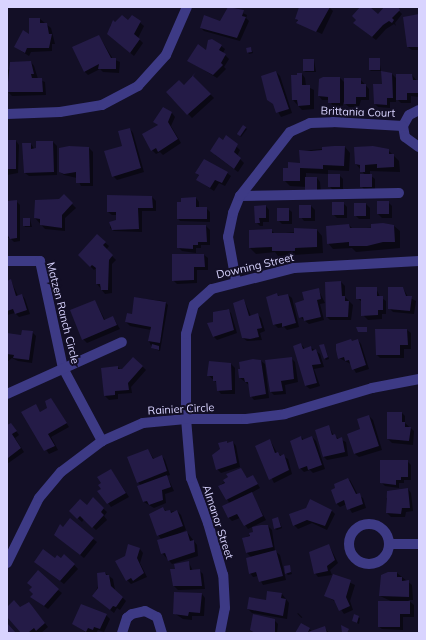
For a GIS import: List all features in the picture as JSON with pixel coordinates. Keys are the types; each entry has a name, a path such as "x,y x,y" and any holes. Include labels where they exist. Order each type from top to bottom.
{"street":[{"path":"7,114 60,112 102,105 138,86 166,55 187,7"},
{"name":"Brittania Court","path":"419,110 409,115 403,126 405,138 419,147"},
{"name":"Brittania Court","path":"236,281 228,237 233,213 240,196 290,132 310,123 333,122 403,126"},
{"path":"240,196 399,192"},
{"name":"Matzen Ranch Circle","path":"7,260 40,261 63,368 102,441"},
{"name":"Downing Street","path":"186,419 186,334 194,305 212,289 236,281 294,268 419,261"},
{"path":"7,394 122,342"},
{"name":"Rainier Circle","path":"7,563 39,498 61,472 102,441 143,423 186,419 246,419 285,414 372,388 419,379"},
{"name":"Almanor Street","path":"186,419 190,478 208,523 223,575 225,608 220,633"},
{"path":"389,544 419,544"},
{"path":"122,633 127,618 132,614 145,611 157,617 162,633"}],"building":[{"path":"228,7 244,10 242,16 246,17 237,38 200,28 204,15 220,21"},
{"path":"299,7 330,7 316,32 296,23 298,20 295,19"},
{"path":"360,7 370,7 378,14 384,7 398,7 400,10 392,18 394,20 392,23 389,21 383,25 372,37 353,23 356,20 352,16"},
{"path":"419,14 419,47 407,47 403,17"},
{"path":"122,15 128,20 132,15 141,21 134,34 140,39 130,53 107,34 113,20 115,22"},
{"path":"29,18 40,18 40,23 47,23 49,34 52,34 49,48 27,48 25,53 14,47 23,30 29,34"},
{"path":"99,35 111,58 116,58 116,69 98,69 99,64 84,72 72,47"},
{"path":"212,39 222,45 219,50 226,54 221,63 223,65 213,75 187,61 198,44 206,50 208,40"},
{"path":"251,47 252,52 247,53 246,48"},
{"path":"369,58 380,58 380,70 369,70"},
{"path":"303,59 314,59 314,71 303,71"},
{"path":"31,61 34,74 31,74 32,78 42,78 43,92 7,92 10,62"},
{"path":"276,71 289,109 276,113 273,104 267,100 261,76"},
{"path":"381,71 392,73 393,98 387,98 387,105 374,104 373,84 382,84"},
{"path":"196,72 193,76 211,94 187,115 166,92 179,80 184,85"},
{"path":"297,73 302,73 302,85 310,85 310,105 298,106 297,100 292,100 291,75 297,75"},
{"path":"396,74 412,74 413,80 418,80 418,93 407,93 407,100 396,100"},
{"path":"323,77 340,77 340,103 328,103 328,97 318,96 319,79"},
{"path":"344,78 361,78 361,84 366,84 366,97 356,97 356,104 344,104"},
{"path":"163,107 172,112 168,122 178,139 158,152 156,148 151,151 142,134 158,125 153,122"},
{"path":"243,125 246,127 240,136 237,134"},
{"path":"130,128 141,168 112,177 104,151 122,146 118,131"},
{"path":"226,135 238,144 234,152 241,158 234,169 210,151 219,137 223,140"},
{"path":"7,140 16,140 16,169 7,169"},
{"path":"36,141 53,141 54,172 24,173 22,143 31,143 31,149 36,148"},
{"path":"69,146 89,147 90,183 76,183 76,172 64,174 59,172 59,148"},
{"path":"345,146 344,166 323,165 323,169 300,168 300,181 283,181 283,168 288,168 288,162 300,163 299,150 322,150 322,147"},
{"path":"373,146 389,149 389,154 394,154 394,167 377,168 377,164 365,165 365,172 360,172 360,165 355,164 354,147"},
{"path":"204,159 228,172 222,183 215,180 210,188 196,180 199,175 195,173"},
{"path":"328,174 340,174 340,187 328,187"},
{"path":"360,174 372,174 372,187 360,187"},
{"path":"305,177 317,177 317,190 305,190"},
{"path":"64,194 73,203 62,215 62,228 40,225 40,219 34,218 35,200 59,199"},
{"path":"107,195 152,196 153,208 138,208 139,229 112,230 109,222 116,220 116,212 107,212"},
{"path":"196,197 196,207 207,207 207,219 177,219 177,202 181,202 181,198"},
{"path":"17,200 17,238 10,239 7,234 7,201"},
{"path":"377,201 389,201 389,214 377,214"},
{"path":"332,202 344,202 344,215 332,215"},
{"path":"354,203 366,203 366,216 354,216"},
{"path":"266,205 266,218 259,218 260,223 255,223 254,206"},
{"path":"299,205 311,205 311,218 299,218"},
{"path":"277,208 289,208 289,221 277,221"},
{"path":"23,218 30,218 30,226 23,226"},
{"path":"383,223 394,225 395,242 383,242 367,246 349,246 349,242 327,244 326,226 349,224 350,228 371,228 371,224"},
{"path":"177,225 206,225 207,242 198,242 198,245 193,245 193,249 177,248"},
{"path":"294,228 317,229 317,247 295,248 295,251 272,251 272,247 249,248 249,230 272,229 272,233 294,233"},
{"path":"97,234 106,242 103,245 113,255 109,260 108,290 101,290 100,284 96,284 96,268 92,265 90,267 78,255"},
{"path":"172,254 204,254 205,267 194,267 194,280 172,281"},
{"path":"11,279 16,296 22,294 27,310 15,314 13,309 7,311 7,281"},
{"path":"341,281 342,296 345,296 345,301 349,301 348,317 326,317 325,282"},
{"path":"356,287 377,287 377,296 383,296 383,310 378,310 378,315 361,316 361,299 356,299"},
{"path":"388,287 403,287 406,296 412,296 410,311 388,309"},
{"path":"319,288 321,299 317,300 321,317 304,321 303,317 299,318 295,303 304,300 302,292"},
{"path":"277,293 278,296 288,294 296,323 282,327 282,323 273,325 266,297"},
{"path":"134,297 166,302 160,343 148,341 151,327 125,322 127,313 132,314"},
{"path":"244,299 249,316 258,313 262,328 257,329 259,337 250,339 242,338 233,303"},
{"path":"95,300 104,320 113,316 117,325 82,340 70,310"},
{"path":"229,309 234,330 213,337 207,323 213,322 213,312"},
{"path":"356,327 367,327 367,332 358,332"},
{"path":"375,329 407,329 408,345 400,345 400,355 376,355"},
{"path":"22,330 33,331 29,360 13,358 14,355 7,354 7,333 21,335"},
{"path":"351,339 352,341 358,339 366,365 352,370 349,360 345,361 344,357 338,359 336,350 336,344"},
{"path":"301,343 303,349 311,346 312,351 316,349 321,364 312,365 317,383 305,386 293,346"},
{"path":"152,344 159,346 159,350 151,348"},
{"path":"324,344 328,357 324,359 319,345"},
{"path":"133,357 143,366 128,383 129,390 115,391 115,395 104,396 101,368 118,366 118,369 122,369"},
{"path":"292,357 294,379 281,381 283,391 270,392 265,360"},
{"path":"253,359 261,360 266,394 250,397 248,382 245,382 244,378 239,378 238,369 240,369 239,362"},
{"path":"209,361 231,363 232,390 217,391 216,381 213,381 213,376 207,376"},
{"path":"51,398 67,423 48,434 55,446 44,451 21,412 36,404 40,412 47,408 45,401"},
{"path":"387,412 402,412 402,422 405,422 405,427 411,427 409,441 387,439"},
{"path":"369,415 379,446 354,454 347,434 360,429 357,419"},
{"path":"11,423 17,431 12,434 21,448 8,458 7,425"},
{"path":"329,425 332,435 335,434 337,439 342,437 345,452 323,457 315,430"},
{"path":"301,436 302,440 312,436 322,465 308,470 307,466 299,469 290,441"},
{"path":"270,439 275,453 278,452 280,456 284,454 289,470 269,480 255,446"},
{"path":"227,441 227,443 233,441 237,463 216,470 212,455 220,449 218,443"},
{"path":"148,449 153,459 162,455 167,471 137,483 127,457"},
{"path":"380,460 408,460 408,477 401,477 401,480 396,480 396,485 380,483"},
{"path":"241,468 247,478 253,475 258,484 226,500 218,486 225,483 223,480 228,477 226,474"},
{"path":"111,469 126,493 107,504 97,491 101,489 98,485 101,483 97,477"},
{"path":"167,475 171,487 162,490 163,500 149,505 147,501 143,502 137,486"},
{"path":"348,478 356,494 360,493 363,504 347,510 344,500 336,504 331,490 335,488 334,484"},
{"path":"408,488 410,508 402,508 401,514 386,513 387,491"},
{"path":"252,492 263,516 244,526 237,514 228,518 222,506"},
{"path":"93,497 104,508 101,512 104,515 92,528 80,516 77,519 69,511 80,499 87,505"},
{"path":"310,499 332,510 325,526 307,520 293,526 289,514 306,508"},
{"path":"163,507 165,511 170,510 171,513 177,510 183,526 157,536 149,514"},
{"path":"278,517 281,527 274,529 272,519"},
{"path":"70,518 94,538 80,555 54,535 60,524 63,527"},
{"path":"268,525 273,547 246,553 242,538 250,536 249,533 253,532 252,527"},
{"path":"187,531 190,541 194,540 195,552 168,561 165,553 161,554 157,540"},
{"path":"128,544 140,548 137,558 144,573 133,581 131,578 126,581 115,561 125,556"},
{"path":"329,544 335,560 327,566 328,571 314,574 309,552"},
{"path":"43,549 55,558 57,555 61,558 64,554 75,564 60,581 34,562"},
{"path":"276,550 283,576 259,582 256,572 249,574 246,558"},
{"path":"189,561 190,570 200,569 202,586 173,586 170,569 175,569 174,564"},
{"path":"290,565 291,572 285,574 284,566"},
{"path":"38,570 59,589 44,606 30,597 33,594 29,590 32,587 27,583"},
{"path":"105,572 106,575 109,575 111,586 123,597 116,607 113,606 110,610 92,596 98,588 97,573"},
{"path":"388,572 397,572 397,577 402,577 402,581 409,580 409,597 379,596 381,575"},
{"path":"333,574 351,580 346,597 350,606 339,611 334,600 324,596"},
{"path":"267,591 282,593 281,598 286,599 283,616 247,609 249,597 266,600"},
{"path":"174,592 202,593 200,613 189,612 188,616 173,614"},
{"path":"14,600 20,607 29,602 45,623 36,631 34,628 29,632 21,633 7,617 7,607"},
{"path":"378,601 410,601 410,614 400,614 400,627 378,627"},
{"path":"81,604 107,614 100,629 94,627 93,630 88,628 86,632 72,624"},
{"path":"253,614 275,619 275,633 255,633 250,630"},
{"path":"354,614 359,616 357,623 352,621"},
{"path":"7,623 16,633 7,633"},
{"path":"301,623 310,628 308,632 325,626 327,633 295,633"},
{"path":"341,625 349,629 347,633 342,633"}]}
